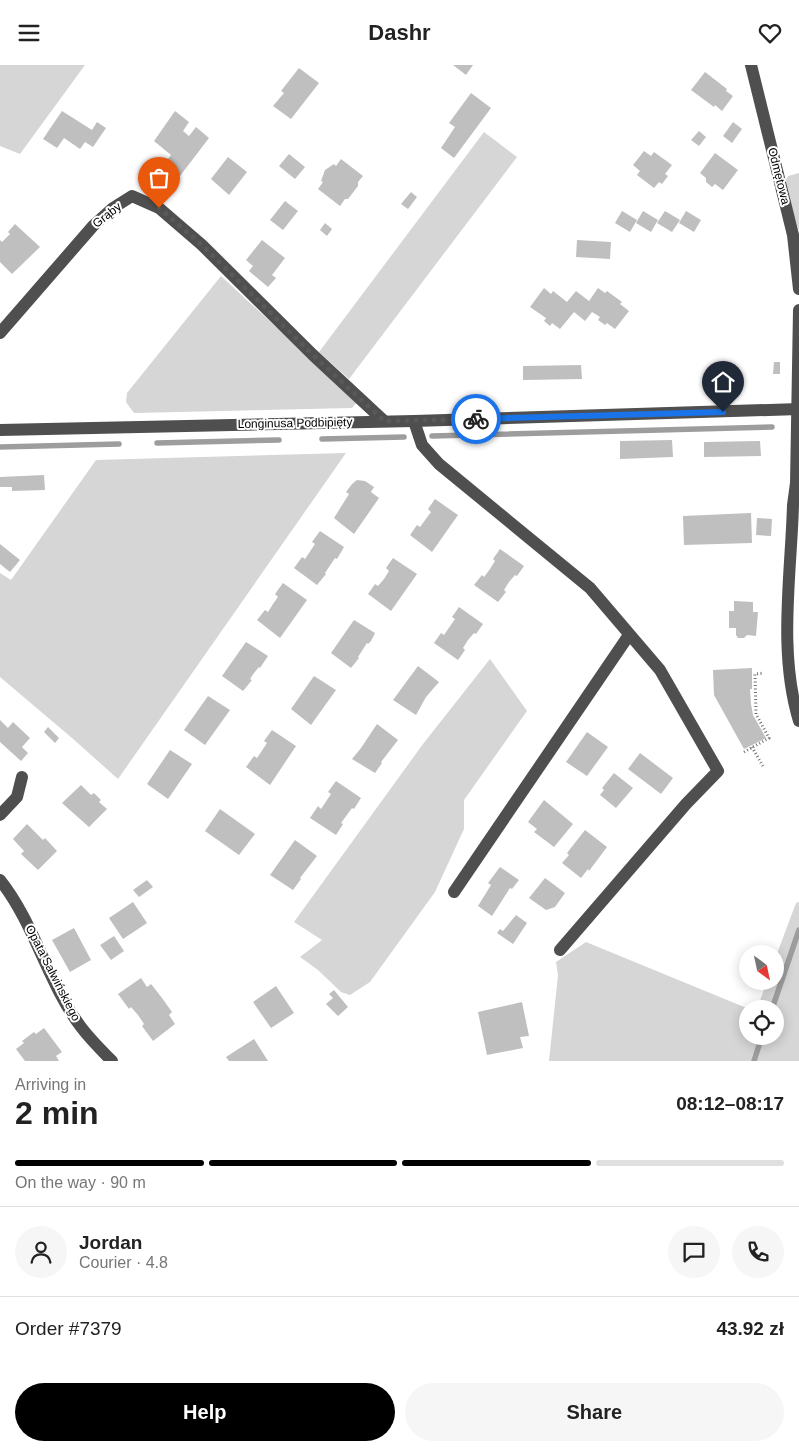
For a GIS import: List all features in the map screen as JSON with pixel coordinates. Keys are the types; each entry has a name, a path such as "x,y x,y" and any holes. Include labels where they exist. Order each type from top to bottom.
{"street":[{"name":"Odmętowa","path":"751,65 793,235 799,289"},
{"name":"Grąby","path":"0,333 93,225 132,196 159,208 202,245 313,355 384,421"},
{"path":"799,310 796,483 793,505 787,643 792,699 799,721"},
{"name":"Longinusa Podbipięty","path":"0,430 414,421 798,409"},
{"path":"414,421 422,445 439,464 590,589 638,643 660,670 718,771 686,804 560,950"},
{"path":"454,892 629,635"},
{"path":"0,815 17,797 22,777"},
{"name":"Opata Salwińskiego","path":"0,880 31,929 65,1001 80,1026 112,1061"}],"path":[{"path":"744,752 769,738 756,714 755,674 764,673"},
{"path":"752,746 764,768"}],"shaded area":[{"path":"0,65 85,65 20,154 0,146"},
{"path":"484,132 517,157 349,379 319,352"},
{"path":"799,173 799,231 786,180 788,176"},
{"path":"221,276 357,402 352,408 134,413 126,402 127,393"},
{"path":"346,453 118,779 0,677 0,573 11,580 96,460"},
{"path":"490,659 527,711 464,800 464,829 435,892 370,982 350,995 341,992 318,970 300,957 322,940 294,922 423,744"},
{"path":"799,902 799,1061 549,1061 558,975 556,962 586,942 739,1005 739,1045 784,1045 784,1000 760,1000 764,990 784,990 784,945 780,945 796,903"}],"building":[{"path":"453,65 473,65 466,75"},
{"path":"299,68 319,83 291,119 273,106 284,93 281,91"},
{"path":"705,72 733,96 722,111 691,90"},
{"path":"471,93 491,108 454,158 441,148 455,127 449,123"},
{"path":"62,111 92,130 97,122 106,128 93,147 85,142 80,149 64,138 57,148 43,139"},
{"path":"175,111 189,122 183,131 189,136 196,127 209,138 180,176 164,164 171,155 154,141"},
{"path":"733,122 742,129 732,143 723,136"},
{"path":"699,131 706,137 699,146 691,140"},
{"path":"644,151 651,156 654,152 672,165 665,174 668,176 662,184 659,182 654,188 637,175 640,171 633,165"},
{"path":"715,153 738,170 723,190 715,184 712,187 700,173"},
{"path":"289,154 305,167 295,179 279,166"},
{"path":"228,157 247,172 229,195 211,179"},
{"path":"341,159 363,176 358,182 358,186 340,206 318,189 323,182 321,181 325,170 334,164 336,166"},
{"path":"411,192 417,197 408,209 401,204"},
{"path":"285,201 298,211 283,230 270,220"},
{"path":"622,211 637,220 630,232 615,223"},
{"path":"643,211 658,220 651,232 636,223"},
{"path":"665,211 680,220 672,232 657,223"},
{"path":"686,211 701,220 694,232 679,223"},
{"path":"325,223 332,229 327,236 320,230"},
{"path":"15,224 40,247 12,274 0,262 0,240 2,242 10,234 8,232"},
{"path":"262,240 285,258 272,275 276,278 268,287 249,271 253,266 246,260"},
{"path":"577,240 611,242 610,259 576,257"},
{"path":"544,288 551,294 553,291 567,302 576,291 589,301 598,288 605,293 607,291 622,302 620,304 629,311 615,329 607,323 605,325 598,320 600,317 592,312 585,321 574,312 560,329 552,323 550,326 544,321 546,318 530,307"},
{"path":"774,362 780,362 780,374 773,374"},
{"path":"581,365 582,379 523,380 523,366"},
{"path":"672,440 673,457 620,459 620,441"},
{"path":"760,441 761,456 704,457 704,442"},
{"path":"44,475 45,490 12,491 12,487 0,487 0,477"},
{"path":"357,480 365,481 374,487 371,492 379,498 354,534 334,518 349,494 346,492"},
{"path":"435,499 458,515 432,552 410,535 417,525 420,527 431,512 428,509"},
{"path":"751,513 752,543 684,545 683,516"},
{"path":"757,518 772,519 771,536 756,535"},
{"path":"320,531 344,547 317,585 294,568 302,557 305,559 315,544 312,542"},
{"path":"0,544 20,560 10,572 0,564"},
{"path":"500,549 524,566 517,576 515,575 509,582 504,590 506,592 498,602 474,585 490,569 495,561 493,559"},
{"path":"393,558 417,574 391,611 368,594 375,584 378,586 384,579 389,571 386,568"},
{"path":"283,583 307,600 280,638 257,620 265,610 268,612 278,597 275,594"},
{"path":"734,601 753,602 753,612 758,612 756,636 747,635 744,638 738,638 736,628 729,628 729,611 734,611"},
{"path":"459,607 483,624 476,634 474,633 468,640 463,648 465,650 458,660 434,643 441,633 444,635 455,619 452,617"},
{"path":"354,620 375,633 351,668 331,653"},
{"path":"246,642 268,656 254,673 250,679 252,680 243,691 222,676"},
{"path":"418,666 439,682 426,697 416,715 393,700"},
{"path":"752,668 752,689 750,689 753,715 766,738 744,749 714,695 713,670"},
{"path":"314,676 336,690 311,725 291,709"},
{"path":"208,696 230,710 205,745 184,730"},
{"path":"0,720 8,728 13,722 30,738 22,747 28,753 21,761 0,742"},
{"path":"377,724 398,740 375,773 352,759"},
{"path":"48,727 59,738 55,743 44,732"},
{"path":"272,730 296,746 270,785 246,767 254,756 257,758 267,743 264,741"},
{"path":"587,732 608,747 587,776 566,762"},
{"path":"170,750 192,764 168,799 147,784"},
{"path":"640,753 673,778 661,794 628,769"},
{"path":"614,773 633,788 616,808 600,795 604,790 602,788"},
{"path":"336,781 361,798 341,823 343,824 336,835 310,818 318,806 321,809 331,794 328,792"},
{"path":"81,785 91,795 94,793 101,800 99,802 107,809 89,827 62,803"},
{"path":"544,800 573,824 554,847 534,832 537,829 528,822"},
{"path":"220,809 255,834 239,855 205,831"},
{"path":"27,824 43,840 45,838 57,851 38,870 21,854 24,851 13,839"},
{"path":"585,830 607,847 589,871 588,869 581,878 562,863 569,855 567,853"},
{"path":"295,840 317,856 293,890 270,875"},
{"path":"500,867 519,880 512,889 510,888 492,916 478,906 491,885 488,883"},
{"path":"545,878 565,893 555,907 546,910 529,898"},
{"path":"147,880 153,887 139,897 133,890"},
{"path":"133,902 147,923 123,939 109,918"},
{"path":"516,915 527,923 513,944 497,933 500,929 503,931"},
{"path":"74,928 91,960 70,972 52,940"},
{"path":"114,936 124,951 111,960 100,945"},
{"path":"141,978 147,987 151,984 162,998 172,1012 169,1015 175,1024 153,1041 142,1026 144,1024 138,1015 131,1007 129,1009 118,994"},
{"path":"276,986 294,1013 271,1028 253,1002"},
{"path":"334,990 348,1007 338,1016 326,1004 333,998 329,994"},
{"path":"522,1002 529,1036 520,1037 523,1048 487,1055 478,1012"},
{"path":"44,1028 62,1052 56,1056 59,1061 25,1061 16,1049 24,1043 22,1041 34,1032 36,1034"},
{"path":"254,1039 268,1061 229,1061 226,1057"}],"waterway":[{"path":"432,436 772,427"},
{"path":"322,439 404,437"},
{"path":"157,443 279,440"},
{"path":"0,447 119,444"},
{"path":"775,1000 799,930"},
{"path":"754,1061 759,1045"}],"way so far":[{"path":"159,208 202,245 313,355 384,421 476,419"}],"route":[{"path":"476,419 723,412"}]}
